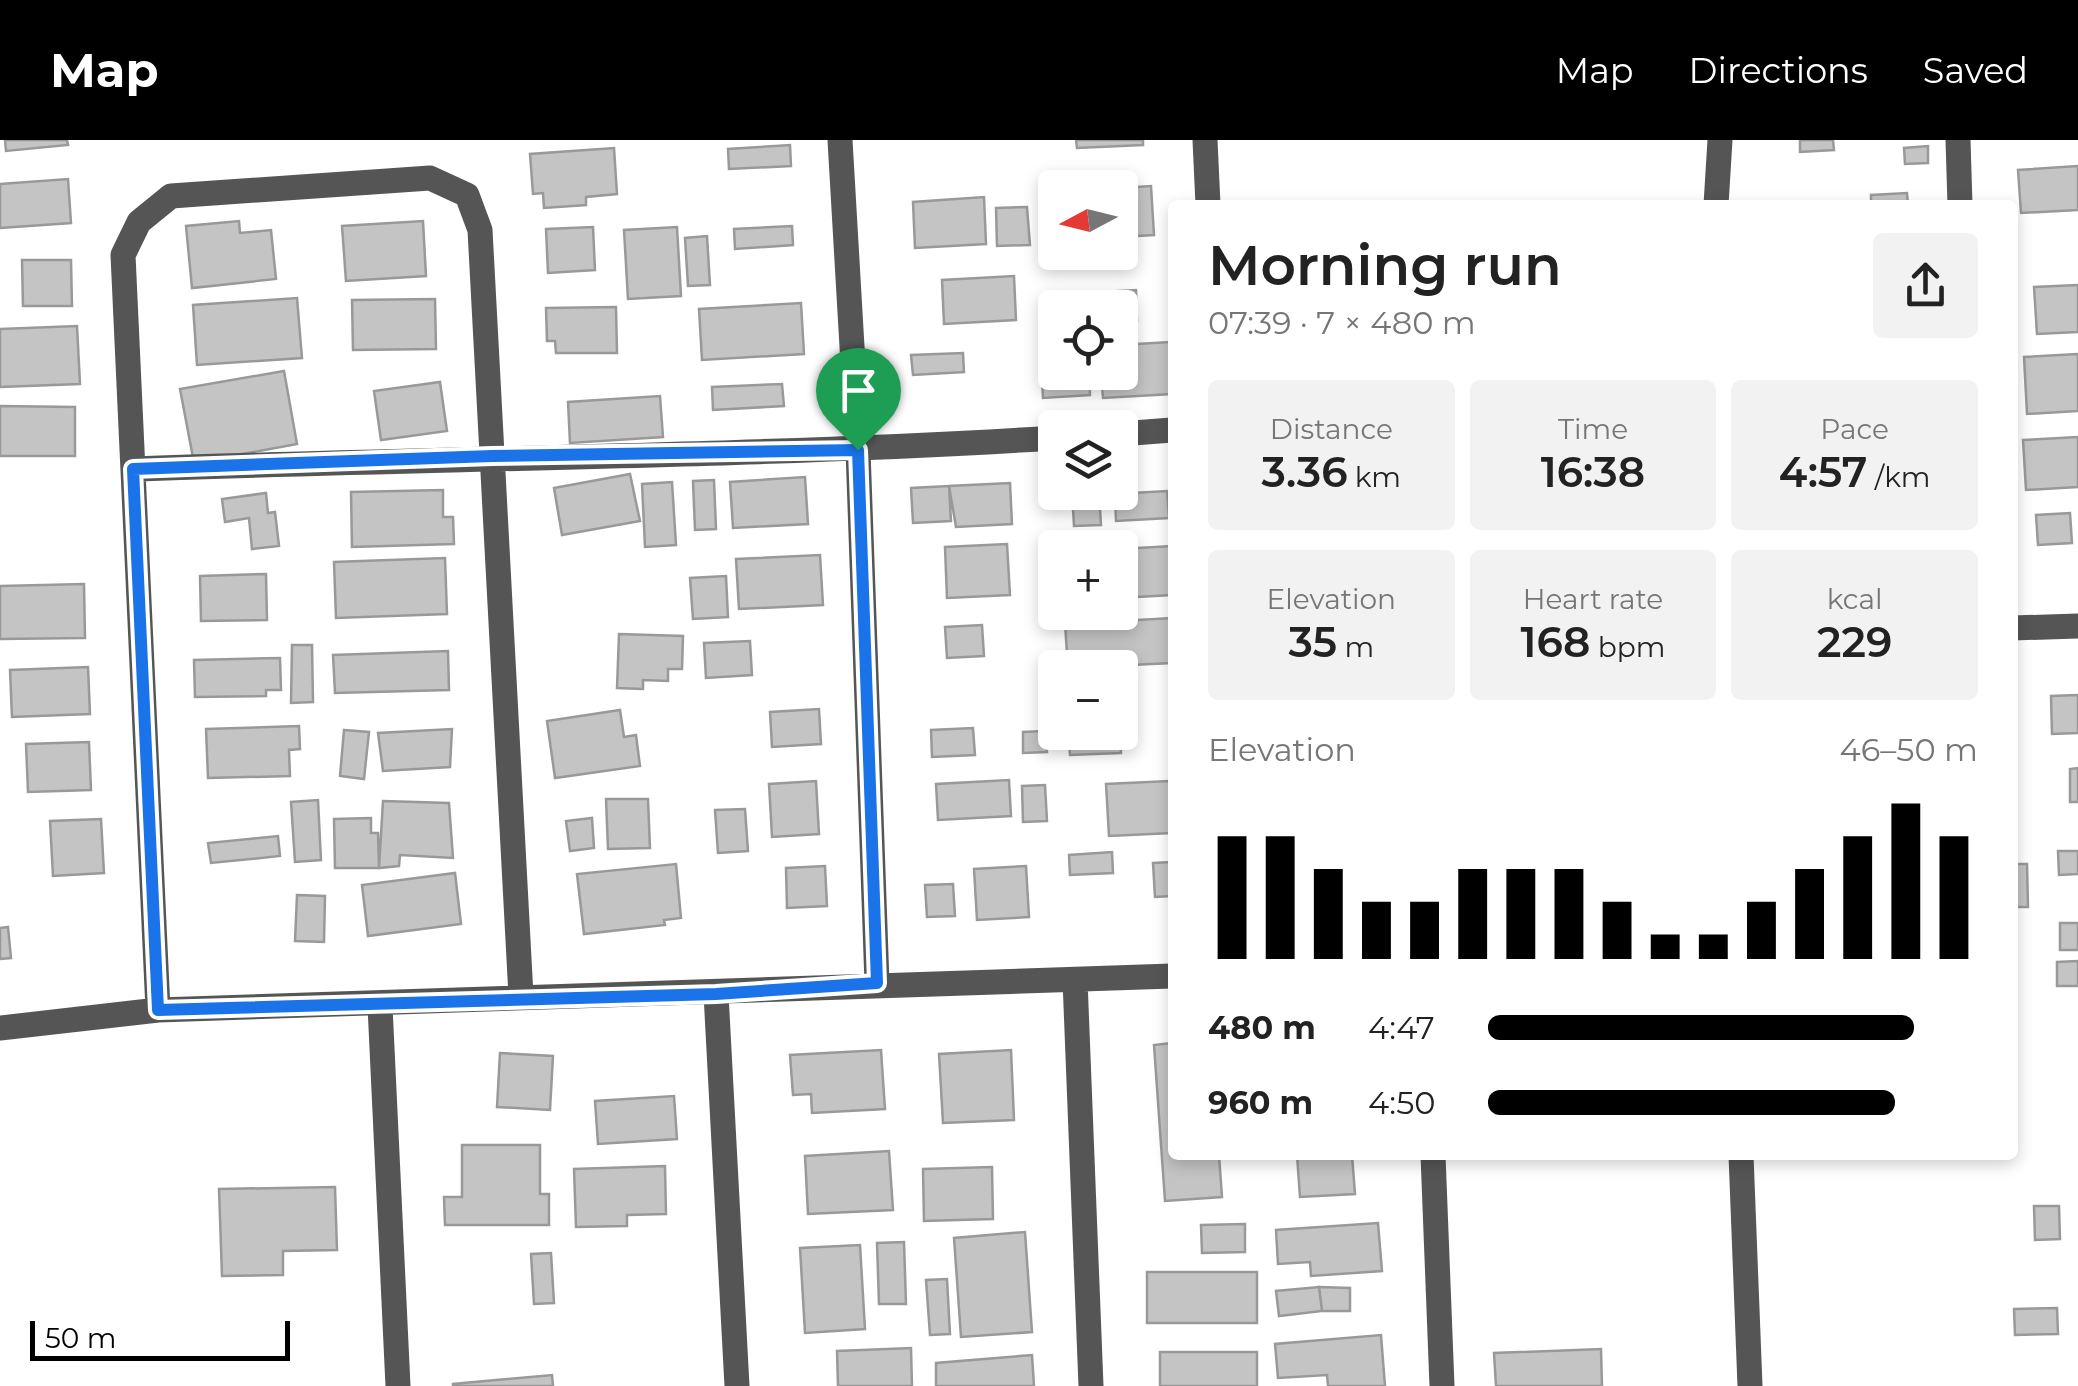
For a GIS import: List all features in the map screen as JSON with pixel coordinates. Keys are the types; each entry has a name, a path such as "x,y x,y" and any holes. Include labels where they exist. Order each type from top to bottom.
{"street":[{"path":"840,140 858,450 877,983"},
{"path":"1205,140 1208,200"},
{"path":"1716,200 1720,140"},
{"path":"1958,140 1960,200"},
{"path":"158,1010 123,254 139,222 171,196 430,178 466,195 480,230 521,996"},
{"path":"1138,433 1168,430"},
{"path":"133,469 492,456 858,450 1038,439"},
{"path":"2018,628 2078,626"},
{"path":"0,1028 158,1010 380,1006 521,996 716,994 877,983 1168,976"},
{"path":"1075,980 1091,1386"},
{"path":"716,994 737,1386"},
{"path":"380,1006 398,1386"},
{"path":"1433,1160 1442,1386"},
{"path":"1741,1160 1750,1386"}],"building":[{"path":"5,140 67,140 68,145 6,151"},
{"path":"1076,140 1143,140 1143,145 1077,148"},
{"path":"1800,140 1833,140 1834,150 1800,152"},
{"path":"790,145 791,166 729,169 728,149"},
{"path":"1928,146 1928,163 1905,164 1904,148"},
{"path":"614,148 617,194 586,197 586,205 544,208 543,193 533,194 530,154"},
{"path":"2078,166 2078,210 2021,213 2018,170"},
{"path":"68,179 71,223 0,228 0,184"},
{"path":"1151,186 1154,235 1138,236 1138,187"},
{"path":"1907,193 1908,200 1871,200 1871,195"},
{"path":"984,197 986,244 915,248 913,202"},
{"path":"1027,207 1030,245 997,246 996,208"},
{"path":"239,221 240,233 271,230 276,279 192,288 186,226"},
{"path":"423,221 426,276 346,281 342,226"},
{"path":"792,226 793,245 735,249 734,229"},
{"path":"593,227 595,270 548,273 546,229"},
{"path":"677,227 681,296 628,299 624,230"},
{"path":"707,236 710,285 688,286 685,238"},
{"path":"22,260 71,260 72,306 23,306"},
{"path":"1014,276 1016,320 944,324 942,280"},
{"path":"2078,285 2078,332 2037,334 2034,287"},
{"path":"297,298 302,358 197,365 193,305"},
{"path":"435,299 436,349 353,350 352,300"},
{"path":"801,303 804,354 702,360 699,309"},
{"path":"616,307 617,353 556,353 555,341 547,341 546,308"},
{"path":"77,326 80,384 0,387 0,329"},
{"path":"1168,342 1168,394 1103,398 1102,390 1138,390 1138,344"},
{"path":"963,353 964,372 913,375 911,355"},
{"path":"2078,354 2078,411 2027,414 2024,357"},
{"path":"284,371 297,444 194,463 180,389"},
{"path":"440,382 447,431 381,440 374,391"},
{"path":"782,384 784,406 713,410 712,387"},
{"path":"1043,390 1090,390 1090,395 1043,398"},
{"path":"660,396 663,437 570,443 568,402"},
{"path":"0,406 75,407 75,456 0,456"},
{"path":"2078,437 2078,487 2026,490 2023,440"},
{"path":"630,474 640,521 562,535 554,488"},
{"path":"805,477 808,524 733,528 730,482"},
{"path":"714,480 716,529 695,530 693,481"},
{"path":"672,482 676,545 645,547 642,484"},
{"path":"1010,483 1012,524 956,527 949,486"},
{"path":"949,486 951,521 913,523 911,488"},
{"path":"443,490 443,517 453,517 454,544 352,547 351,492"},
{"path":"1167,491 1168,518 1116,521 1116,510 1138,510 1138,493"},
{"path":"266,493 268,513 275,512 279,546 252,549 249,518 225,522 222,499"},
{"path":"1073,510 1100,510 1101,525 1074,526"},
{"path":"2070,513 2072,543 2038,545 2036,515"},
{"path":"1007,544 1010,595 947,598 945,547"},
{"path":"1168,546 1168,595 1138,597 1138,548"},
{"path":"820,555 823,605 739,609 736,559"},
{"path":"445,558 447,614 336,618 334,562"},
{"path":"266,574 267,620 201,621 200,576"},
{"path":"726,576 728,617 693,619 690,578"},
{"path":"84,584 85,638 0,639 0,586"},
{"path":"1168,618 1168,663 1138,665 1138,650 1067,650 1065,630 1138,630 1138,620"},
{"path":"982,625 984,656 947,658 945,627"},
{"path":"619,634 683,636 682,669 668,669 668,681 643,680 643,689 617,688"},
{"path":"750,641 752,675 706,678 704,643"},
{"path":"292,645 312,645 313,702 291,703"},
{"path":"448,651 449,690 335,693 333,655"},
{"path":"280,658 281,690 266,690 266,696 195,697 194,660"},
{"path":"88,667 90,714 12,717 10,670"},
{"path":"2078,695 2078,733 2052,734 2051,696"},
{"path":"819,709 821,744 772,747 770,712"},
{"path":"620,710 624,737 636,735 640,766 555,778 547,721"},
{"path":"299,726 300,749 289,750 290,776 208,778 206,729"},
{"path":"973,728 975,755 932,757 931,730"},
{"path":"452,729 450,767 383,771 378,733"},
{"path":"344,730 369,732 364,779 340,776"},
{"path":"1038,731 1038,750 1047,752 1023,753 1023,732"},
{"path":"89,742 91,790 28,792 26,744"},
{"path":"1070,750 1121,750 1121,753 1070,755"},
{"path":"2078,768 2078,802 2070,802 2070,769"},
{"path":"1009,780 1011,816 938,820 936,784"},
{"path":"816,781 819,834 772,837 769,784"},
{"path":"1168,781 1168,833 1109,836 1106,784"},
{"path":"1045,785 1047,821 1023,822 1022,786"},
{"path":"606,799 648,799 650,848 608,849"},
{"path":"318,800 321,860 295,862 291,802"},
{"path":"383,801 449,803 453,858 400,855 399,866 379,868"},
{"path":"745,809 748,851 718,853 715,810"},
{"path":"371,818 371,833 378,833 379,868 335,868 334,819"},
{"path":"592,818 594,848 570,851 566,821"},
{"path":"101,819 104,873 53,876 50,821"},
{"path":"278,836 280,856 211,863 208,843"},
{"path":"2058,851 2078,851 2078,874 2059,875"},
{"path":"1112,852 1113,873 1070,875 1069,855"},
{"path":"1168,862 1168,896 1155,897 1153,863"},
{"path":"676,864 681,918 664,920 665,925 584,934 577,874"},
{"path":"2018,864 2027,864 2028,907 2018,907"},
{"path":"825,866 827,906 787,908 786,868"},
{"path":"1026,866 1029,917 977,920 974,869"},
{"path":"455,873 461,924 368,936 362,885"},
{"path":"953,884 955,916 927,917 925,885"},
{"path":"297,895 325,896 324,942 295,941"},
{"path":"2060,923 2078,923 2078,950 2060,950"},
{"path":"8,927 11,958 0,959 0,928"},
{"path":"2078,961 2078,986 2057,986 2057,962"},
{"path":"1168,1043 1168,1160 1219,1160 1222,1197 1165,1201 1154,1045"},
{"path":"881,1050 885,1109 812,1113 811,1094 793,1095 790,1055"},
{"path":"1011,1050 1014,1120 943,1123 939,1054"},
{"path":"500,1053 553,1056 550,1110 497,1107"},
{"path":"674,1096 677,1139 598,1144 595,1101"},
{"path":"462,1145 540,1145 540,1194 549,1194 549,1225 445,1225 444,1197 462,1197"},
{"path":"889,1151 893,1210 808,1214 805,1156"},
{"path":"1297,1160 1352,1160 1355,1194 1300,1197"},
{"path":"665,1166 666,1214 627,1215 627,1226 576,1227 574,1169"},
{"path":"992,1167 993,1219 924,1221 923,1169"},
{"path":"335,1187 337,1250 283,1251 283,1275 222,1276 219,1189"},
{"path":"2034,1206 2059,1206 2060,1239 2035,1240"},
{"path":"1378,1223 1382,1271 1311,1276 1310,1262 1278,1264 1276,1230"},
{"path":"1245,1224 1245,1252 1202,1253 1201,1225"},
{"path":"1025,1232 1032,1332 961,1337 954,1238"},
{"path":"904,1242 906,1304 879,1304 877,1243"},
{"path":"860,1245 865,1329 805,1333 800,1248"},
{"path":"551,1253 554,1303 534,1304 531,1254"},
{"path":"1147,1272 1257,1272 1257,1323 1147,1323"},
{"path":"947,1279 950,1334 930,1335 926,1280"},
{"path":"1319,1287 1322,1311 1279,1316 1276,1291"},
{"path":"1319,1287 1350,1288 1350,1311 1322,1311"},
{"path":"2057,1308 2058,1334 2015,1335 2014,1309"},
{"path":"1381,1335 1385,1386 1328,1386 1327,1375 1278,1378 1275,1344"},
{"path":"911,1348 912,1386 838,1386 837,1351"},
{"path":"1601,1349 1602,1386 1496,1386 1494,1353"},
{"path":"1160,1352 1257,1352 1257,1386 1160,1386"},
{"path":"1032,1355 1034,1386 936,1386 936,1363"},
{"path":"552,1375 553,1386 453,1386 453,1384"}],"route":[{"path":"858,450 877,983 716,994 521,996 380,1006 158,1010 133,469 492,456 858,450"}]}
